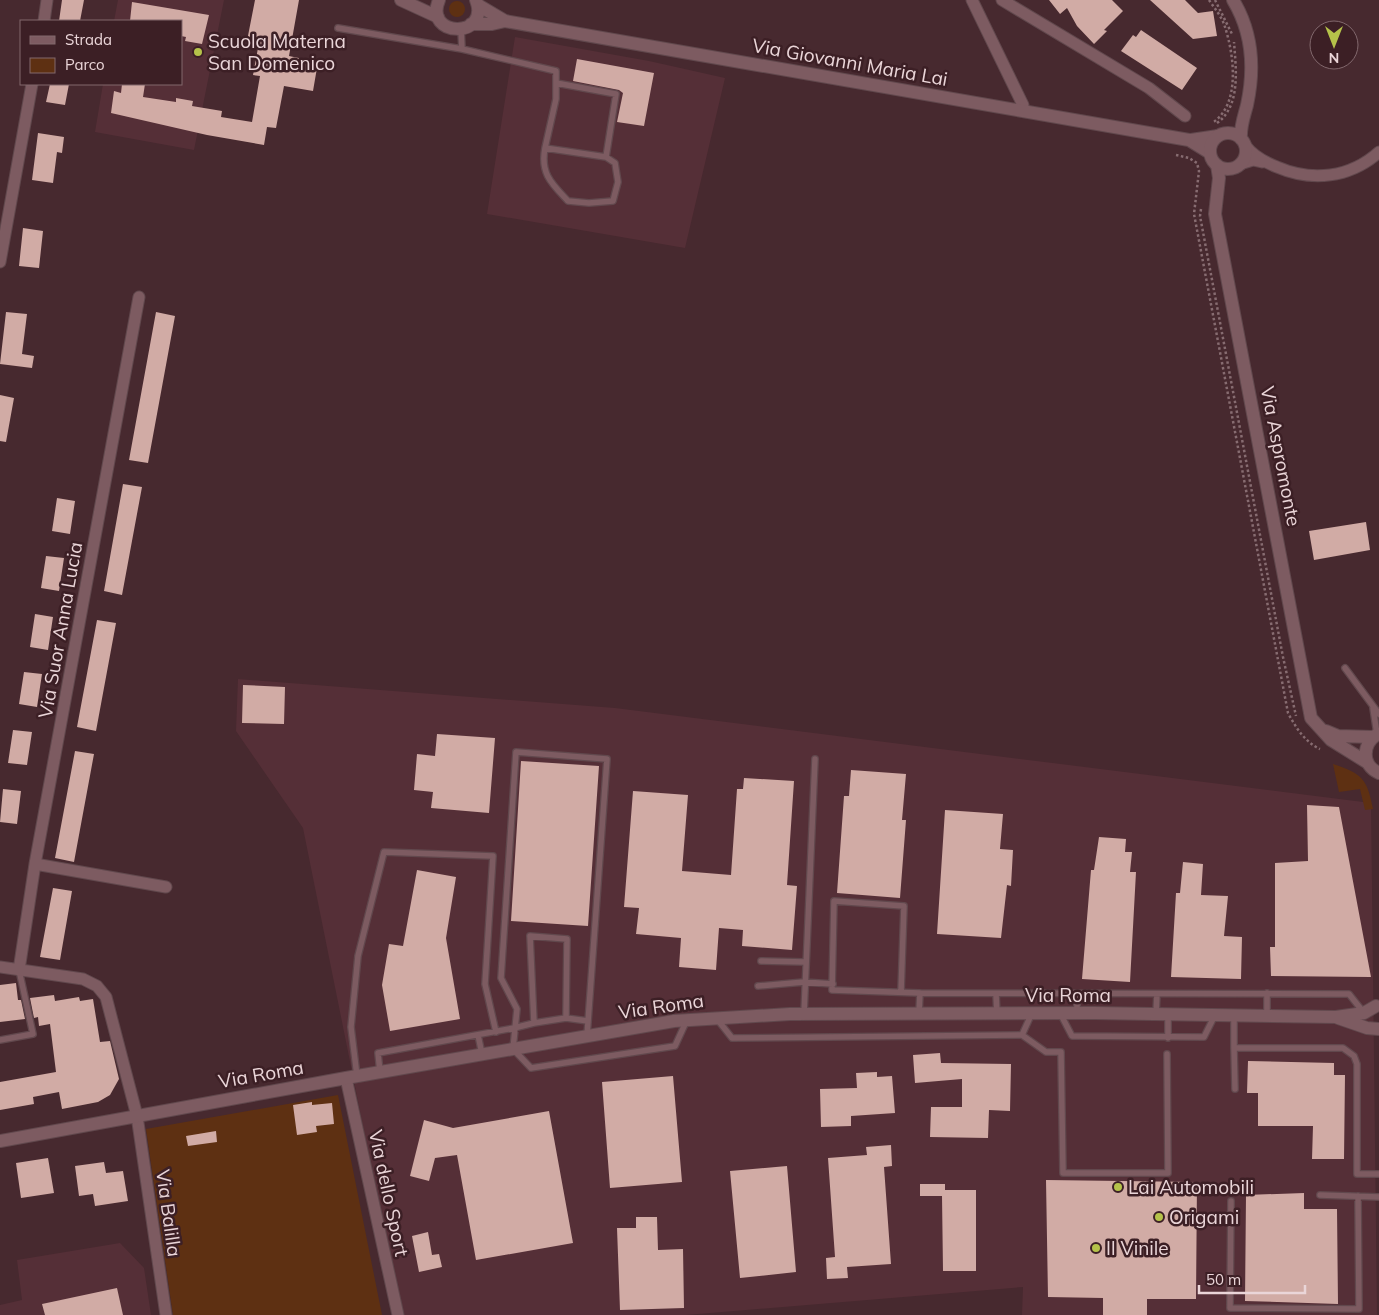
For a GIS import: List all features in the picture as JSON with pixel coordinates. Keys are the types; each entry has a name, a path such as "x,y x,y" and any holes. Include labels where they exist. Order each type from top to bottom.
{"main road":[{"path":"405,1 427,0"},
{"path":"439,0 436,11 445,26 466,27 477,16 477,2"},
{"path":"1216,133 1234,128 1242,118 1247,107 1253,69 1249,36 1243,16 1233,0"},
{"path":"405,1 438,17"},
{"name":"Via Giovanni Maria Lai","path":"477,2 505,21"},
{"name":"Via Giovanni Maria Lai","path":"466,27 505,21 1022,110 1188,146 1205,157"},
{"path":"1216,133 1205,157 1229,166 1246,152 1243,142 1242,118"},
{"path":"1216,133 1236,135 1243,142"},
{"name":"Via Giovanni Maria Lai","path":"1188,146 1216,133"},
{"name":"Via Aspromonte","path":"1229,166 1219,185 1216,214 1311,718 1331,740 1368,763 1379,773"},
{"path":"1322,730 1338,736 1376,735"},
{"path":"1368,763 1366,749 1376,735"},
{"path":"1378,1005 1373,1018 1379,1029"},
{"name":"Via Roma","path":"0,1141 482,1054 687,1020 804,1014 1162,1014 1336,1017 1364,1013 1378,1005"},
{"name":"Via Roma","path":"1336,1017 1367,1028 1379,1029"}],"street":[{"path":"44,20 47,0"},
{"path":"972,0 1023,105 1022,110"},
{"path":"1002,0 1149,88 1185,116"},
{"path":"0,262 32,85"},
{"path":"1243,142 1250,152 1269,164"},
{"path":"1229,166 1253,160 1300,175 1332,175 1361,165 1379,152"},
{"name":"Via Suor Anna Lucia","path":"20,970 35,864 139,297"},
{"path":"35,864 166,887"},
{"name":"Via Balilla","path":"0,967 83,979 97,986 106,996 137,1116 166,1315"},
{"name":"Via dello Sport","path":"352,1077 398,1315"}],"lane":[{"path":"462,49 466,27"},
{"path":"338,28 462,49 556,71 556,99 545,148 544,155 547,179 568,201 590,203 612,201 618,182 615,163 606,157 545,148"},
{"path":"556,83 616,94 606,157"},
{"path":"1345,668 1379,714"},
{"path":"1373,706 1376,735"},
{"path":"586,1036 607,760 516,752 501,978 517,1008 513,1049 532,1068 675,1046 687,1020"},
{"path":"804,1014 815,759"},
{"path":"352,1077 351,1027 358,956 384,852 492,856 485,984 496,1032"},
{"path":"901,992 904,906 834,901 832,990 920,993 996,994 1349,994 1364,1013"},
{"path":"534,1023 530,936 567,939 566,1018"},
{"path":"762,961 805,962"},
{"path":"0,1040 33,1034 20,970"},
{"path":"758,986 804,982 833,984"},
{"path":"919,1014 920,993"},
{"path":"1266,993 1266,1016"},
{"path":"996,994 996,1014"},
{"path":"1077,994 1077,1014"},
{"path":"1157,994 1168,1038"},
{"path":"1022,1035 1032,1014"},
{"path":"1060,1014 1072,1036 1168,1038 1204,1037 1216,1015"},
{"path":"1234,1016 1235,1089"},
{"path":"380,1072 378,1053 566,1018 588,1021"},
{"path":"715,1018 732,1038 1022,1035 1046,1052 1061,1052 1063,1172 1168,1173 1167,1054"},
{"path":"478,1035 482,1054"},
{"path":"1234,1048 1343,1048 1354,1056 1357,1064 1357,1174 1379,1174"},
{"path":"1320,1195 1379,1197"},
{"path":"1231,1201 1230,1308 1358,1309 1358,1196"}],"path":[{"path":"1205,125 1215,122 1223,114 1229,99 1233,77 1231,53 1225,28 1210,0"},
{"path":"1215,0 1224,15 1234,39 1236,67 1232,104 1216,133"},
{"path":"1188,146 1205,157"},
{"path":"1176,155 1189,158 1197,163 1199,171 1194,214 1288,713 1298,730 1313,746 1328,752"}],"shaded area":[{"name":"Scuola Materna San Domenico","path":"118,0 224,0 194,150 95,132 103,85 182,85 182,20 114,20"},
{"path":"515,37 649,61 725,78 685,248 487,214"},
{"path":"238,679 615,708 1371,803 1377,1315 1022,1315 1023,1287 686,1315 401,1315 303,828 236,731"},
{"path":"120,1243 144,1268 151,1315 0,1315 0,1305 22,1300 17,1260"}],"green space":[{"path":"457,1 463,3 465,9 463,15 457,17 451,15 449,9 451,3"},
{"path":"1333,764 1351,771 1362,779 1366,784 1373,809 1365,810 1360,789 1339,792"},
{"path":"338,1095 382,1315 173,1315 146,1129"}],"building":[{"path":"62,0 84,0 80,20 59,20"},
{"path":"255,0 299,0 289,56 318,62 313,91 284,86 276,128 267,127 264,145 207,135 111,113 114,91 121,93 122,85 145,85 143,97 176,102 176,98 193,101 192,106 222,111 221,117 252,122 260,76 253,75 258,48 246,46"},
{"path":"1049,0 1112,0 1123,11 1104,30 1107,31 1094,44 1077,26 1067,8 1060,14"},
{"path":"1150,0 1185,0 1198,13 1213,11 1217,36 1193,39"},
{"path":"132,2 209,15 202,44 185,41 186,37 182,36 182,20 130,20"},
{"path":"1141,30 1197,68 1182,90 1121,51 1133,35 1136,37"},
{"path":"577,59 654,73 644,126 617,122 623,93 619,90 573,81"},
{"path":"50,85 69,85 65,105 46,102"},
{"path":"38,133 64,137 62,153 57,152 53,183 32,180"},
{"path":"23,228 43,231 39,268 19,266"},
{"path":"6,312 27,314 22,354 34,356 32,368 0,364"},
{"path":"156,312 175,316 148,463 129,460"},
{"path":"0,395 14,398 6,442 0,441"},
{"path":"123,484 142,487 122,595 104,591"},
{"path":"57,498 75,501 70,534 52,531"},
{"path":"1366,522 1370,550 1314,560 1309,531"},
{"path":"46,556 64,558 59,591 41,588"},
{"path":"35,614 53,617 48,650 30,647"},
{"path":"97,620 116,623 96,731 77,727"},
{"path":"24,672 42,674 37,707 19,704"},
{"path":"243,685 285,687 284,724 242,723"},
{"path":"13,730 32,732 27,765 8,763"},
{"path":"437,734 495,738 489,813 431,808 433,792 414,790 417,754 435,756"},
{"path":"75,751 94,754 74,862 55,858"},
{"path":"521,761 599,766 588,926 511,921"},
{"path":"851,770 906,774 902,820 906,820 900,898 837,893 844,796 849,796"},
{"path":"744,778 794,781 787,885 797,886 792,950 742,946 743,930 719,928 716,970 679,967 681,938 636,934 639,908 624,907 633,791 688,795 682,871 731,875 737,789 743,789"},
{"path":"3,789 21,791 17,824 0,822"},
{"path":"1307,805 1339,807 1371,977 1271,976 1270,947 1275,947 1275,863 1308,861"},
{"path":"945,810 1003,814 1000,849 1013,850 1011,886 1007,885 1001,938 937,934"},
{"path":"1099,837 1126,839 1125,852 1132,852 1130,872 1136,872 1130,982 1082,979 1091,870 1094,870"},
{"path":"1183,862 1203,864 1201,895 1228,896 1224,936 1242,937 1241,979 1171,977 1176,893 1180,893"},
{"path":"417,870 456,877 446,938 460,1019 390,1031 382,985 389,944 403,946"},
{"path":"53,888 72,891 60,960 40,957"},
{"path":"16,983 18,1000 21,1000 25,1019 0,1022 0,985"},
{"path":"54,995 55,1001 79,997 80,1001 93,999 100,1042 110,1041 119,1079 110,1095 98,1102 62,1109 59,1092 33,1097 34,1104 0,1110 0,1082 56,1072 50,1024 39,1026 38,1017 34,1018 30,998"},
{"path":"940,1053 941,1063 1011,1064 1010,1111 989,1110 988,1138 930,1137 931,1107 962,1107 962,1079 915,1083 913,1055"},
{"path":"1248,1061 1334,1063 1334,1075 1345,1075 1344,1159 1312,1159 1313,1126 1258,1126 1258,1093 1247,1093"},
{"path":"877,1072 877,1077 892,1076 895,1113 851,1116 851,1126 821,1127 820,1089 857,1088 856,1073"},
{"path":"673,1076 682,1182 610,1188 602,1082"},
{"path":"312,1102 312,1105 332,1103 334,1124 316,1126 317,1132 297,1135 293,1105"},
{"path":"549,1111 573,1243 476,1260 457,1155 435,1158 429,1181 410,1176 424,1120 453,1128"},
{"path":"216,1131 217,1142 188,1146 186,1136"},
{"path":"891,1145 892,1166 884,1167 891,1264 847,1267 848,1278 827,1279 826,1258 835,1257 828,1158 867,1155 866,1147"},
{"path":"48,1158 54,1193 21,1198 16,1163"},
{"path":"104,1162 106,1173 123,1171 128,1201 95,1206 93,1194 79,1196 75,1166"},
{"path":"787,1166 796,1272 740,1278 730,1171"},
{"path":"1046,1180 1197,1182 1196,1299 1147,1299 1147,1315 1103,1315 1103,1298 1048,1297"},
{"path":"920,1184 945,1184 945,1190 976,1190 976,1271 943,1271 942,1196 920,1196"},
{"path":"1304,1193 1304,1209 1337,1209 1338,1304 1245,1301 1246,1195"},
{"path":"636,1217 657,1217 658,1250 683,1249 684,1308 620,1310 617,1228 636,1228"},
{"path":"428,1232 432,1255 439,1254 442,1267 419,1272 412,1236"},
{"path":"117,1288 123,1315 45,1315 42,1304"}],"place":[{"name":"Scuola Materna San Domenico","path":"198,52"},
{"name":"Lai Automobili","path":"1118,1187"},
{"name":"Origami","path":"1159,1217"},
{"name":"Il Vinile","path":"1096,1248"}]}
